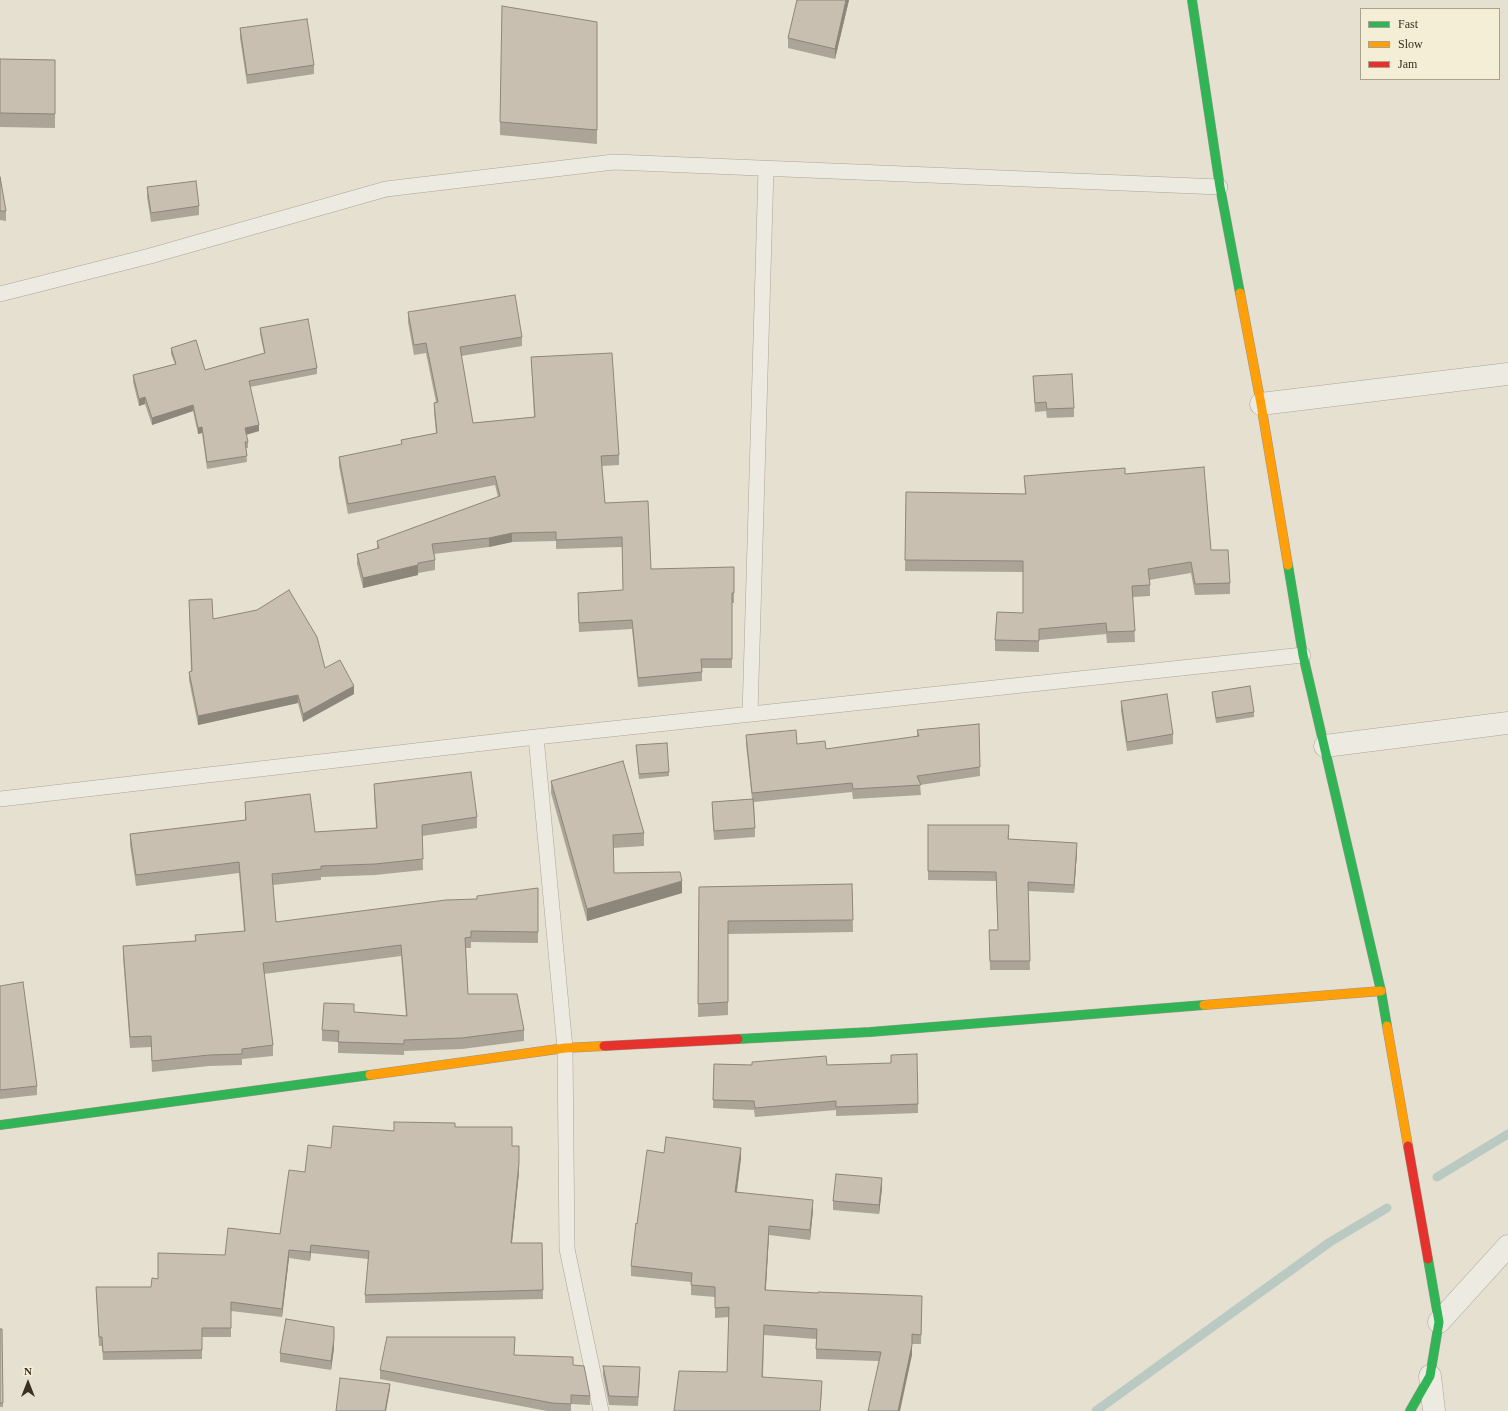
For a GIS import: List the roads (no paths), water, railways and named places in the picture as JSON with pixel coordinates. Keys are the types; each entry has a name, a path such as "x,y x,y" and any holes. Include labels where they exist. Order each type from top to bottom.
{"street":[{"path":"1192,0 1220,186 1261,404 1303,655 1326,746 1381,991 1439,1322 1430,1376 1434,1411"},
{"path":"1261,404 1508,374"},
{"path":"1326,746 1508,723"},
{"path":"0,1125 565,1048 870,1032 1381,991"},
{"path":"1439,1322 1508,1246"},
{"path":"1410,1411 1430,1376"}],"lane":[{"path":"0,294 157,254 386,189 614,162 1220,186"},
{"path":"750,714 766,169"},
{"path":"0,799 536,737 1303,655"},
{"path":"536,737 565,1048 567,1249 601,1411"}],"waterway":[{"path":"1437,1177 1508,1134"},
{"path":"1096,1411 1330,1242 1387,1208"}]}
